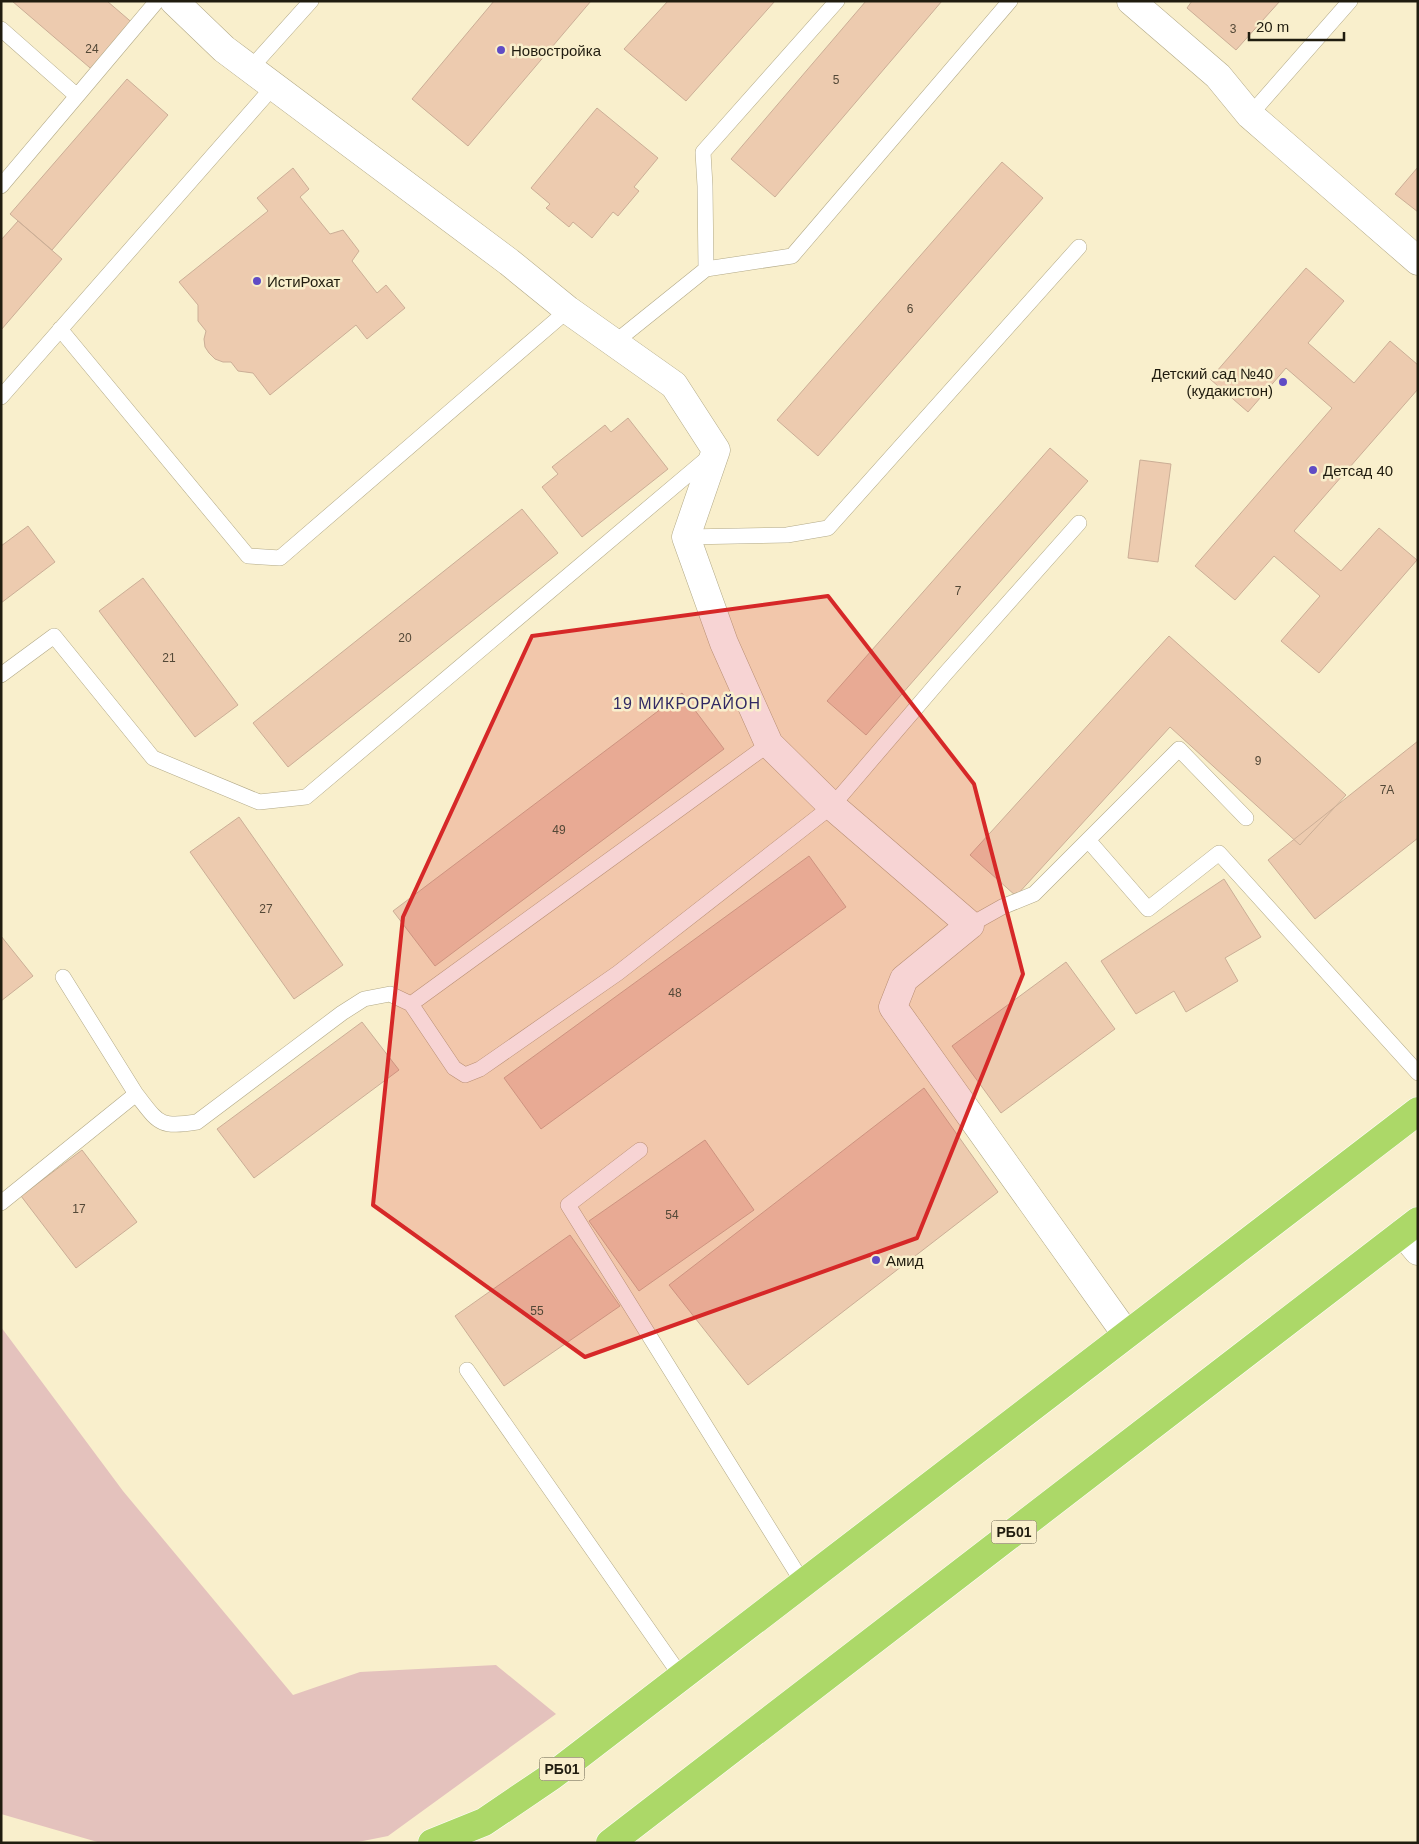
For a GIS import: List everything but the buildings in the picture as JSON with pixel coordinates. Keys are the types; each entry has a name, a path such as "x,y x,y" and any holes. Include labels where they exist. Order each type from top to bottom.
{"highway":[{"name":"РБ01","path":"432,1843 484,1822 552,1776 1418,1111"},
{"name":"РБ01","path":"610,1843 1413,1235"}],"street":[{"path":"174,1 224,49 273,87 509,262 568,310 674,385 716,450 686,537 724,643 769,744 832,806 970,925 904,979 893,1007 1126,1334"},
{"path":"1131,1 1218,76 1250,114 1418,261"}],"lane":[{"path":"1,186 157,1"},
{"path":"250,69 311,1"},
{"path":"706,269 703,152 837,1"},
{"path":"614,343 706,269 792,256 1010,1"},
{"path":"1250,114 1350,1"},
{"path":"1,29 77,96"},
{"path":"1,397 273,87"},
{"path":"686,537 786,535 828,528 1079,247"},
{"path":"60,330 248,556 280,558 568,310"},
{"path":"1,675 54,636 153,758 259,802 306,797 716,450"},
{"path":"64,976 136,1094 157,1120 174,1126 197,1122 342,1013 364,999 390,994 411,1004 454,1068 465,1075 480,1069 625,967 832,806 945,674 1079,523"},
{"path":"411,1004 769,744"},
{"path":"970,925 1002,907 1034,894 1179,748 1246,818"},
{"path":"1088,840 1148,910 1218,853 1418,1073"},
{"path":"1,1203 136,1094"},
{"path":"640,1150 568,1204 803,1583"},
{"path":"468,1370 681,1676"}],"highlighted area":[{"path":"828,596 974,784 1023,974 917,1238 585,1357 373,1205 403,917 532,636"}],"shaded area":[{"path":"1,1327 123,1491 293,1695 360,1672 496,1665 556,1714 388,1836 353,1843 101,1843 1,1814"}],"place":[{"name":"Новостройка","path":"501,50"},
{"name":"ИстиРохат","path":"257,281"},
{"name":"Детский сад №40 (кудакистон)","path":"1283,382"},
{"name":"Детсад 40","path":"1313,470"},
{"name":"Амид","path":"876,1260"}],"district":[{"name":"19 МИКРОРАЙОН","path":"687,703"}]}
